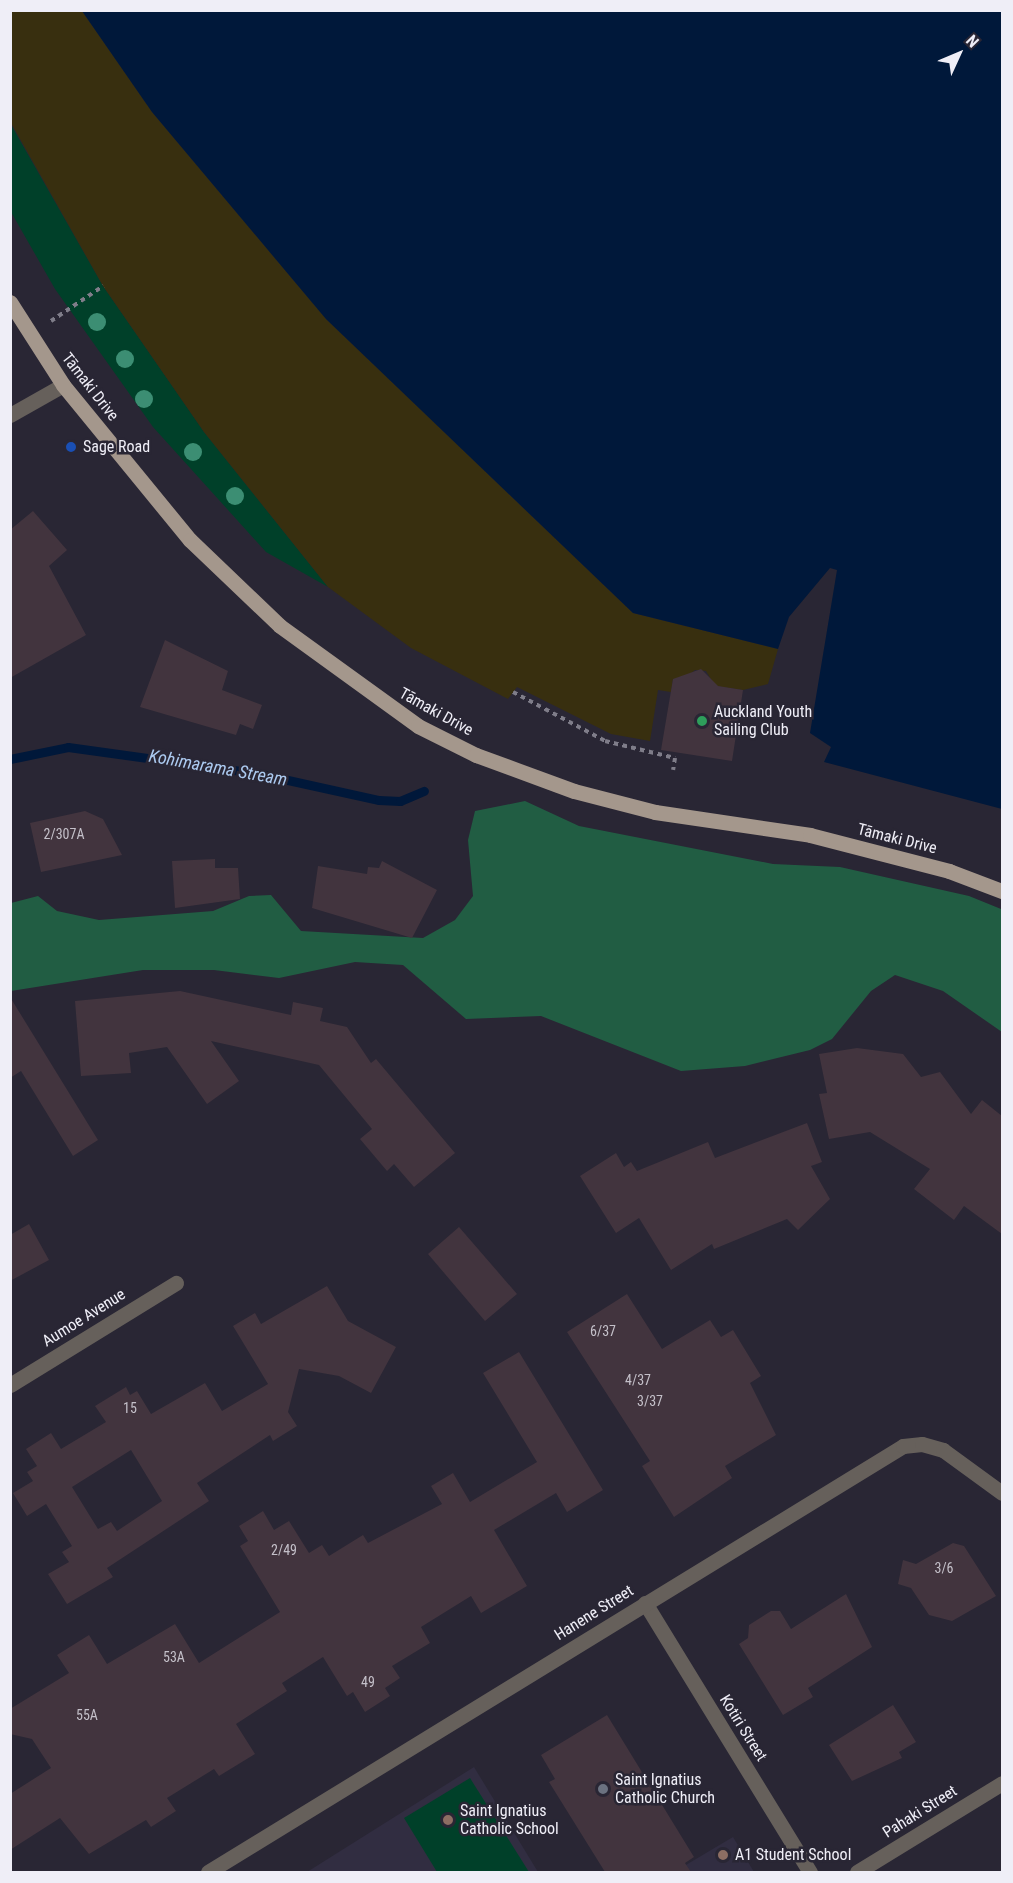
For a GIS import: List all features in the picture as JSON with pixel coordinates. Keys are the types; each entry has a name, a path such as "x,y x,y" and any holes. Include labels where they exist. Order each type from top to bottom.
{"main road":[{"name":"Tāmaki Drive","path":"10,302 63,385 190,540 247,596 320,658 418,726 476,755 574,791 655,812 810,835 949,871 1002,891"}],"street":[{"path":"10,415 63,385"},
{"name":"Aumoe Avenue","path":"10,1385 176,1283"},
{"name":"Hanene Street","path":"207,1872 903,1446 922,1444 943,1450 1002,1493"},
{"name":"Kotiri Street","path":"645,1603 810,1872"},
{"name":"Pahaki Street","path":"857,1872 1002,1783"}],"path":[{"path":"30,334 103,286"},
{"path":"513,692 605,741 675,758 672,770"}],"shaded area":[{"name":"Saint Ignatius Catholic School","path":"474,1767 538,1872 307,1872"},
{"name":"A1 Student School","path":"733,1837 754,1872 674,1872"}],"green space":[{"path":"10,123 103,286 204,432 328,587 266,552 153,427 55,289 11,212"},
{"path":"525,801 579,826 773,864 840,867 969,896 1001,909 1002,1032 943,991 895,975 871,991 832,1039 810,1050 745,1066 681,1071 541,1016 466,1019 403,965 355,962 279,978 214,970 143,970 11,991 11,903 38,896 57,911 99,920 213,911 249,896 271,895 301,931 423,938 455,920 473,896 468,840 475,811"},
{"path":"470,1778 529,1872 437,1872 404,1818"}],"sand":[{"path":"10,11 82,11 152,112 326,319 633,613 778,649 768,684 743,690 715,686 706,671 695,670 683,680 673,679 671,692 658,690 650,741 611,734 517,687 508,699 411,648 328,587 204,432 103,286 11,123"}],"water":[{"path":"82,11 1002,11 1002,809 824,762 831,747 810,733 837,570 830,568 789,617 778,649 633,613 326,319 152,112"}],"building":[{"path":"33,511 67,550 49,566 86,635 10,678 10,530"},
{"path":"165,640 228,671 222,690 262,705 253,729 240,724 236,735 140,707"},
{"name":"Auckland Youth Sailing Club","path":"701,669 718,686 743,690 732,761 661,750 673,679"},
{"path":"85,811 103,819 122,855 41,872 30,823"},
{"path":"215,859 215,868 238,868 240,899 175,908 172,861"},
{"path":"382,861 437,890 412,938 312,908 318,866 367,874 368,867 379,868"},
{"path":"180,991 291,1015 293,1002 323,1008 320,1021 347,1027 371,1063 376,1059 455,1153 414,1187 394,1164 387,1171 360,1139 372,1129 319,1065 211,1041 239,1081 207,1104 167,1047 129,1053 131,1073 81,1076 75,1001"},
{"path":"10,997 98,1140 73,1156 21,1071 10,1078"},
{"path":"857,1048 903,1054 921,1077 940,1072 971,1114 982,1100 1002,1116 1002,1234 964,1206 954,1220 914,1189 930,1169 870,1132 829,1139 819,1094 827,1093 819,1054"},
{"path":"807,1123 822,1162 811,1166 830,1199 798,1230 787,1219 714,1249 712,1244 671,1270 639,1218 616,1233 580,1176 616,1153 624,1167 631,1162 637,1171 708,1142 715,1158"},
{"path":"29,1224 49,1260 10,1281 10,1235"},
{"path":"459,1227 517,1294 485,1321 428,1254"},
{"path":"327,1286 348,1321 396,1347 371,1393 339,1376 299,1369 288,1412 297,1426 273,1441 270,1435 197,1483 209,1501 107,1568 113,1577 67,1604 48,1574 69,1562 62,1552 72,1546 46,1504 27,1516 13,1493 33,1481 27,1472 37,1466 26,1449 51,1433 61,1449 106,1422 95,1406 126,1387 130,1395 137,1391 151,1414 205,1383 222,1411 268,1384 233,1326 255,1313 261,1324","holes":["131,1450 162,1501 117,1531 111,1522 98,1529 72,1487"]},
{"path":"627,1294 662,1349 710,1320 721,1337 733,1330 761,1376 750,1383 776,1435 725,1466 732,1478 674,1517 642,1466 650,1461 567,1332"},
{"path":"519,1352 603,1490 567,1512 556,1493 494,1530 527,1586 481,1613 471,1596 421,1627 430,1643 392,1666 400,1678 385,1688 390,1696 365,1712 353,1692 347,1696 323,1657 282,1683 287,1691 236,1724 255,1754 219,1776 214,1769 167,1798 176,1811 151,1827 146,1820 89,1854 60,1818 10,1850 10,1794 51,1768 32,1739 10,1734 10,1709 69,1673 57,1655 89,1635 107,1664 175,1624 199,1663 280,1612 240,1546 248,1541 239,1526 263,1511 274,1530 289,1521 309,1553 322,1545 329,1556 363,1535 368,1543 442,1504 431,1486 453,1473 470,1502 537,1462 483,1373"},
{"path":"953,1543 964,1546 996,1596 952,1621 929,1615 911,1588 898,1584 903,1560 916,1564"},
{"path":"846,1594 872,1647 808,1688 813,1697 783,1715 739,1644 748,1638 749,1625 771,1611 780,1611 791,1629"},
{"path":"893,1705 916,1742 899,1752 902,1758 852,1781 829,1745"},
{"name":"Saint Ignatius Catholic Church","path":"607,1715 694,1857 685,1863 691,1872 605,1872 549,1782 555,1779 541,1755"}],"waterway":[{"name":"Kohimarama Stream","path":"10,759 68,747 256,773 379,800 400,801 424,791"}],"place":[{"name":"Sage Road","path":"71,447"},
{"name":"Auckland Youth Sailing Club","path":"702,721"},
{"name":"Saint Ignatius Catholic Church","path":"603,1789"},
{"name":"Saint Ignatius Catholic School","path":"448,1820"},
{"name":"A1 Student School","path":"723,1855"}]}
